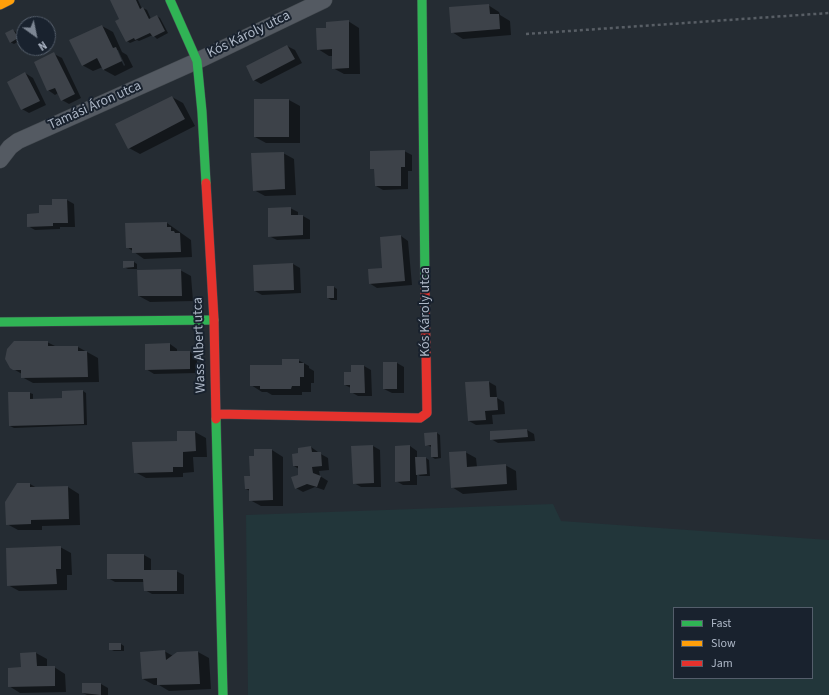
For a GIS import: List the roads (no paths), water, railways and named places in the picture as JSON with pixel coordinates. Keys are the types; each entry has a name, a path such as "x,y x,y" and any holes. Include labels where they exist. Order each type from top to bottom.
{"street":[{"path":"0,5 10,0"},
{"name":"Wass Albert utca","path":"170,0 197,61 202,112 214,320 223,695"},
{"name":"Kós Károly utca","path":"197,61 324,0"},
{"name":"Kós Károly utca","path":"217,414 420,418 427,413 422,0"},
{"name":"Tamási Áron utca","path":"0,160 10,147 18,141 197,61"},
{"path":"0,322 214,320"}]}
